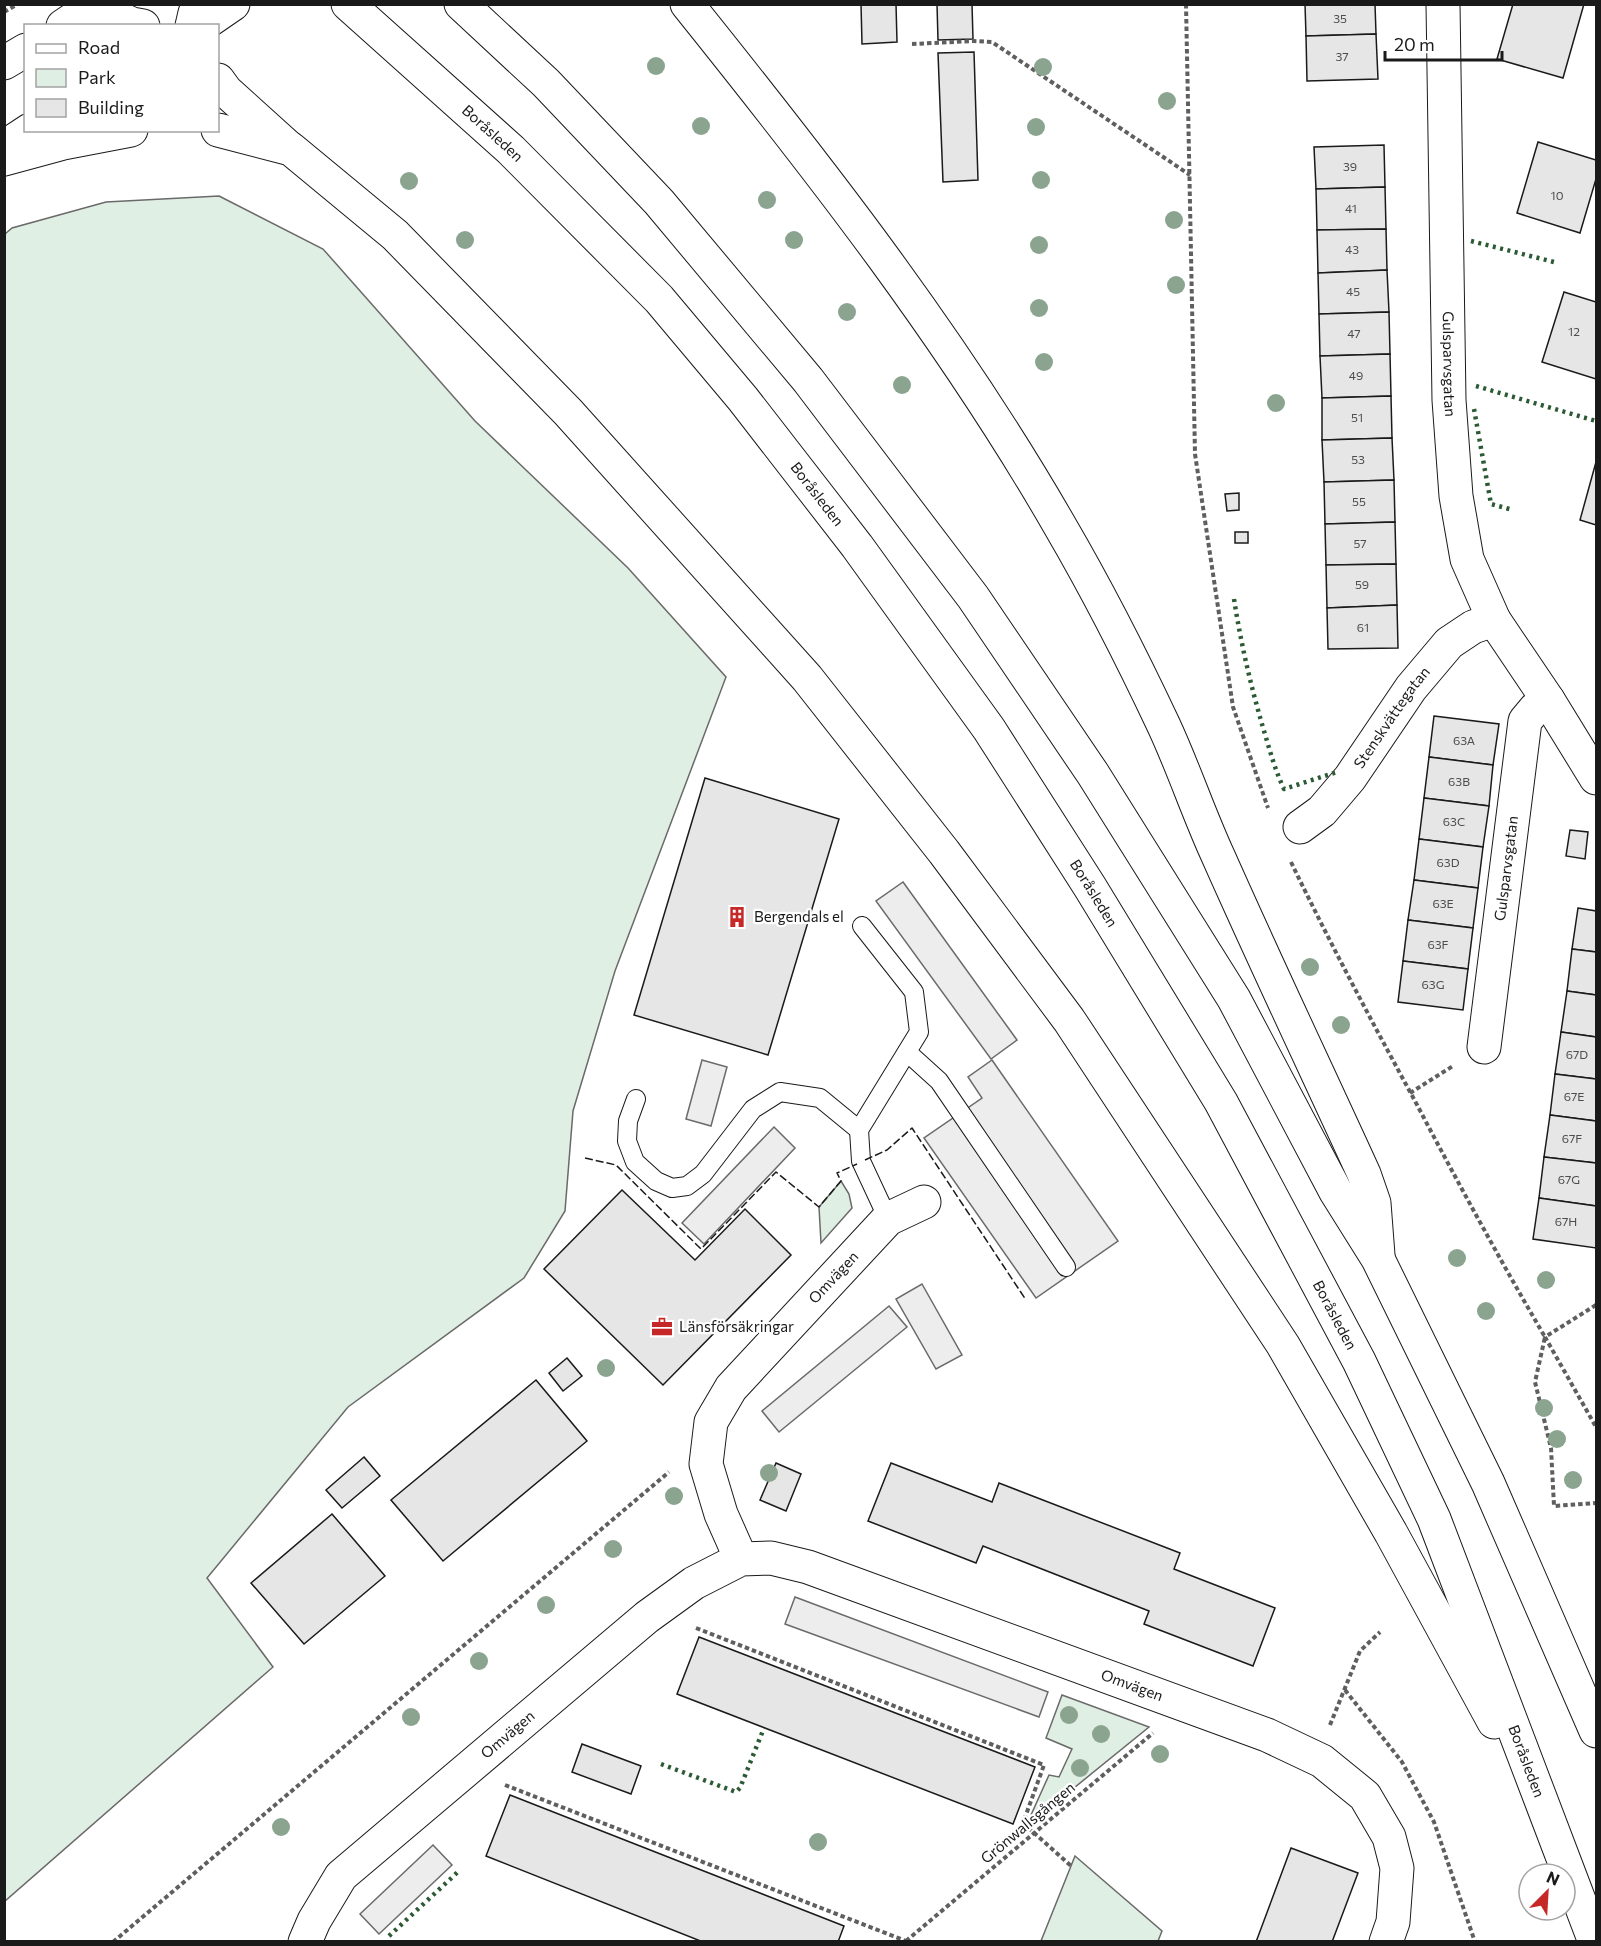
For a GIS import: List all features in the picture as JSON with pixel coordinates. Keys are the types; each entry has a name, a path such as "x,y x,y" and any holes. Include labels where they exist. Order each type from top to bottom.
{"main road":[{"name":"Boråsleden","path":"348,4 511,150 659,299 743,399 857,546 989,729 1090,887 1221,1102 1359,1361 1434,1519 1595,1941"},
{"path":"461,4 546,83 659,202 808,380 973,597 1093,774 1234,999 1336,1192 1378,1260 1488,1483 1596,1731"},
{"path":"687,4 874,243 958,363 1060,525 1101,600 1164,727 1217,855 1364,1174 1374,1203 1378,1260"},
{"name":"Gulsparvsgatan","path":"1443,4 1449,400 1456,496 1467,559 1494,620 1548,700 1596,778"},
{"path":"66,24 92,5 132,24"},
{"path":"192,24 195,14 215,11"},
{"path":"4,63 24,51"},
{"path":"219,81 226,91 291,149 395,235 568,412 807,678 958,871 1070,1020 1283,1345 1390,1533 1557,1839"},
{"path":"219,130 291,149"},
{"path":"4,147 27,132"},
{"path":"4,159 63,143 121,132"},
{"name":"Stenskvättegatan","path":"1300,827 1322,811 1350,778 1411,688 1449,643 1473,627 1494,620"},
{"name":"Gulsparvsgatan","path":"1484,1047 1525,721 1535,709 1548,700"},
{"name":"Omvägen","path":"741,1559 721,1514 706,1464 711,1422 731,1388 888,1220 924,1202"},
{"name":"Omvägen","path":"305,1941 341,1876 647,1617 694,1583 741,1559 771,1558 808,1567 1266,1735 1322,1761 1365,1796 1389,1837 1397,1868 1393,1922 1386,1941"}],"lane":[{"path":"862,926 914,992 919,1032 859,1130 861,1161 888,1220"},
{"path":"907,1052 939,1081 1066,1267"},
{"path":"636,1099 628,1121 627,1141 635,1162 656,1181 672,1188 687,1186 703,1174 753,1109 780,1092 820,1098 859,1130"}],"path":[{"path":"4,12 18,4"},
{"path":"912,44 992,42 1190,175"},
{"path":"1410,1094 1484,1047"},
{"path":"1596,1305 1545,1337 1596,1427"},
{"path":"113,1941 672,1469 706,1464"},
{"path":"1554,1506 1596,1503"},
{"path":"696,1627 1044,1765 1023,1823 1071,1866"},
{"path":"1322,1761 1328,1729 1360,1651 1380,1632"},
{"name":"Grönwallsgången","path":"906,1941 1156,1730"},
{"path":"504,1784 906,1941"}],"green space":[{"path":"219,196 323,249 475,421 628,568 726,677 615,971 573,1111 565,1211 524,1278 348,1407 207,1578 273,1667 5,1901 5,234 12,228 106,202"},
{"path":"841,1181 849,1194 852,1208 821,1243 819,1207"},
{"path":"1062,1695 1149,1727 1032,1822 1030,1821 1031,1815 1049,1775 1059,1777 1072,1749 1046,1738"},
{"path":"1075,1856 1162,1931 1158,1941 1041,1941"}],"shaded area":[{"path":"903,882 1017,1040 991,1059 876,901"},
{"path":"702,1060 727,1067 711,1126 686,1119"},
{"path":"992,1060 1118,1241 1036,1298 924,1138 982,1098 968,1077"},
{"path":"774,1127 795,1148 704,1244 682,1223"},
{"path":"922,1284 962,1355 936,1369 896,1299"},
{"path":"889,1306 907,1327 779,1432 762,1411"},
{"path":"795,1597 1048,1692 1039,1717 785,1624"},
{"path":"433,1845 452,1865 379,1934 360,1914"}],"building":[{"path":"861,4 896,4 897,42 862,44"},
{"path":"937,4 972,4 973,39 938,40"},
{"path":"1305,4 1375,4 1376,34 1306,36"},
{"path":"1513,4 1584,4 1563,78 1497,59"},
{"path":"1376,34 1378,79 1307,81 1306,36"},
{"path":"974,52 978,180 943,182 938,53"},
{"path":"1538,142 1596,160 1596,179 1580,233 1517,213"},
{"path":"1384,145 1385,187 1316,189 1314,147"},
{"path":"1385,187 1386,229 1317,230 1316,189"},
{"path":"1386,229 1387,270 1318,273 1317,230"},
{"path":"1387,270 1389,312 1319,314 1318,273"},
{"path":"1564,292 1596,302 1596,379 1542,362"},
{"path":"1389,312 1390,354 1320,356 1319,314"},
{"path":"1390,354 1391,396 1322,398 1320,356"},
{"path":"1391,396 1392,438 1322,440 1322,398"},
{"path":"1392,438 1394,480 1324,482 1322,440"},
{"path":"1596,462 1596,525 1580,520"},
{"path":"1394,480 1395,522 1325,524 1324,482"},
{"path":"1239,493 1239,510 1227,511 1225,494"},
{"path":"1395,522 1396,564 1326,565 1325,524"},
{"path":"1235,532 1248,532 1248,543 1235,543"},
{"path":"1396,564 1397,605 1327,608 1326,565"},
{"path":"1397,605 1398,648 1328,649 1327,608"},
{"path":"1434,716 1499,724 1493,765 1429,757"},
{"path":"1429,757 1493,765 1489,806 1424,798"},
{"name":"Bergendals el","path":"705,778 839,819 768,1055 634,1015"},
{"path":"1424,798 1489,806 1483,847 1419,839"},
{"path":"1570,830 1588,832 1585,859 1566,856"},
{"path":"1419,839 1483,847 1478,888 1414,880"},
{"path":"1414,880 1478,888 1473,928 1408,920"},
{"path":"1578,908 1596,911 1596,952 1572,949"},
{"path":"1408,920 1473,928 1468,969 1403,961"},
{"path":"1572,949 1596,952 1596,995 1567,991"},
{"path":"1403,961 1468,969 1463,1010 1398,1002"},
{"path":"1567,991 1596,995 1596,1037 1561,1032"},
{"path":"1561,1032 1596,1037 1596,1079 1555,1074"},
{"path":"1555,1074 1596,1079 1596,1121 1550,1115"},
{"path":"1550,1115 1596,1121 1596,1163 1544,1157"},
{"path":"1544,1157 1596,1163 1596,1206 1539,1198"},
{"name":"Länsförsäkringar","path":"622,1190 695,1260 745,1209 791,1255 663,1385 544,1269"},
{"path":"1539,1198 1596,1206 1596,1248 1533,1239"},
{"path":"567,1358 582,1376 563,1391 549,1373"},
{"path":"536,1380 587,1441 443,1561 391,1500"},
{"path":"364,1457 380,1476 342,1508 326,1490"},
{"path":"776,1463 801,1474 786,1511 760,1500"},
{"path":"891,1463 992,1502 999,1483 1180,1553 1174,1569 1275,1608 1253,1666 1144,1624 1149,1611 983,1546 976,1563 868,1521"},
{"path":"332,1514 385,1576 304,1644 251,1583"},
{"path":"699,1637 1035,1767 1013,1824 677,1694"},
{"path":"582,1744 641,1766 631,1794 572,1772"},
{"path":"510,1795 844,1926 838,1942 703,1942 486,1856"},
{"path":"1291,1848 1358,1873 1332,1942 1256,1942"}],"hedge":[{"path":"1471,241 1558,263"},
{"path":"1476,386 1596,421"},
{"path":"1474,409 1491,504 1513,510"},
{"path":"1234,599 1255,698 1284,789 1337,772"},
{"path":"661,1764 736,1792 740,1788 764,1728"},
{"path":"389,1936 460,1870"}],"fence":[{"path":"865,1160 887,1150 912,1128 1026,1300"},
{"path":"585,1158 616,1165 701,1249 776,1172 819,1207 841,1181 837,1173 857,1164"}],"place":[{"name":"Bergendals el","path":"737,917"},
{"name":"Länsförsäkringar","path":"662,1327"}]}
